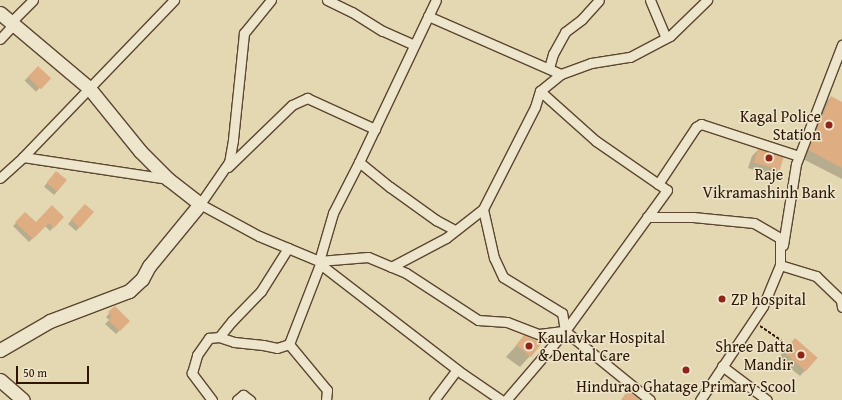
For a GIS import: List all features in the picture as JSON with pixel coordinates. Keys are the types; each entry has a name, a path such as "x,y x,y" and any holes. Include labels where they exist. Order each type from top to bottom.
{"main road":[{"path":"0,13 89,88 140,151 168,179 200,204 149,266 142,279 129,291 50,321 0,350"},
{"path":"0,380 23,400"}],"street":[{"path":"0,39 33,0"},
{"path":"0,178 23,157 174,0"},
{"path":"271,0 244,32 233,140 229,162 200,204 259,236 319,261 368,257 406,273 478,320 507,322 539,334 565,331"},
{"path":"327,0 352,12 383,31 414,45"},
{"path":"319,261 333,213 375,129 436,0"},
{"path":"549,68 553,54 565,32 582,19 599,0"},
{"path":"650,0 666,38"},
{"path":"391,267 446,238 482,209 535,107 540,91 561,74 591,63 630,57 666,38 707,0"},
{"path":"428,16 561,74"},
{"path":"700,400 763,306 780,265 796,164 842,45"},
{"path":"506,400 565,331 667,190 596,141 540,91"},
{"path":"219,176 292,105 307,98 375,129"},
{"path":"658,184 696,127 701,124 799,156"},
{"path":"23,157 168,179"},
{"path":"359,162 390,187 436,220 456,230"},
{"path":"482,209 494,258 503,277 562,313 565,331 650,400"},
{"path":"647,217 693,217 754,223 780,238 780,265"},
{"path":"219,337 261,291 288,248"},
{"path":"289,344 320,264 457,370 501,400"},
{"path":"780,265 816,276 841,300 842,307"},
{"path":"212,400 192,373 197,355 209,338 219,337 234,342 277,348 289,344"},
{"path":"289,344 327,390 326,400"},
{"path":"722,366 767,400"},
{"path":"434,400 457,370"},
{"path":"237,400 243,395 250,400"}],"path":[{"path":"753,321 782,341"}],"building":[{"path":"38,66 51,78 41,89 28,77"},
{"name":"Kagal Police Station","path":"831,96 842,102 842,168 808,150"},
{"name":"Raje Vikramashinh Bank","path":"758,149 784,157 780,170 754,162"},
{"path":"56,171 67,180 57,191 47,183"},
{"path":"85,204 94,212 80,228 71,220"},
{"path":"52,205 64,217 54,228 49,223 33,239 15,222 25,212 36,222"},
{"path":"115,306 130,321 120,331 108,320 112,316 108,312"},
{"path":"524,335 542,343 531,357 516,345"},
{"name":"Shree Datta Mandir","path":"795,338 818,358 806,371 783,352"},
{"path":"628,390 640,400 621,400"}],"place":[{"name":"Kagal Police Station","path":"829,125"},
{"name":"Raje Vikramashinh Bank","path":"769,158"},
{"name":"ZP hospital","path":"722,299"},
{"name":"Kaulavkar Hospital & Dental Care","path":"529,346"},
{"name":"Shree Datta Mandir","path":"801,355"},
{"name":"Hindurao Ghatage Primary Scool","path":"686,370"}]}
